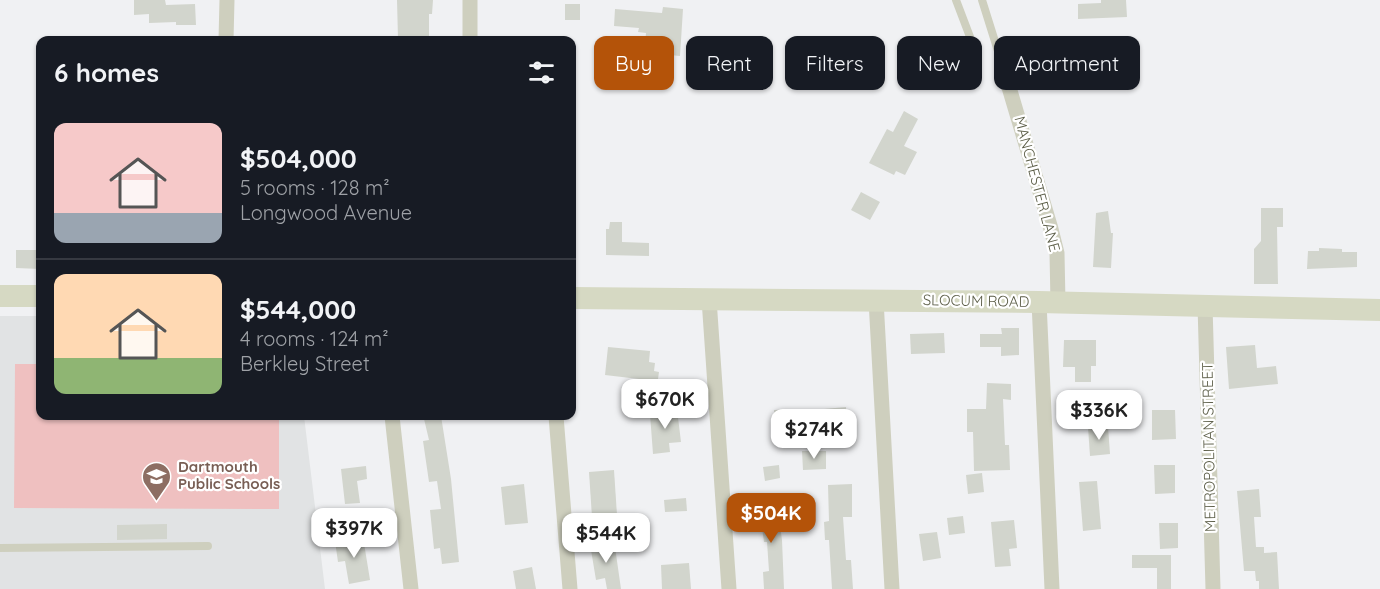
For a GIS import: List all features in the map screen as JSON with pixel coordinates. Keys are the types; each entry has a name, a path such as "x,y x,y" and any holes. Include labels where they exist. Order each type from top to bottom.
{"main road":[{"path":"0,296 36,296"},
{"name":"SLOCUM ROAD","path":"576,298 1048,302 1380,310"}],"street":[{"path":"226,0 226,36"},
{"path":"470,0 470,36"},
{"name":"MANCHESTER LANE","path":"1010,90 1057,253 1048,302 1052,589"},
{"path":"709,299 729,589"},
{"path":"876,300 892,589"},
{"name":"METROPOLITAN STREET","path":"1205,305 1213,589"},
{"path":"392,420 411,589"},
{"path":"556,420 570,589"}],"lane":[{"path":"956,0 970,36"},
{"path":"982,0 994,38"},
{"path":"0,548 208,546"}],"shaded area":[{"name":"Dartmouth Public Schools","path":"0,316 36,316 36,420 304,420 325,589 0,589"},
{"path":"15,364 36,364 36,420 279,420 279,509 14,508"}],"building":[{"path":"134,0 165,0 166,5 195,4 196,25 176,25 176,22 149,23 149,14 134,15"},
{"path":"397,0 433,0 432,14 429,14 429,36 398,36"},
{"path":"1101,0 1126,0 1127,17 1078,19 1078,4 1101,3"},
{"path":"565,4 580,4 580,20 565,20"},
{"path":"663,7 683,9 680,56 674,55 674,36 646,36 646,33 638,32 639,28 614,26 615,9 662,13"},
{"path":"904,111 918,119 904,146 917,152 905,175 896,171 894,175 869,163 887,129 893,132"},
{"path":"861,192 880,202 870,220 851,210"},
{"path":"1261,208 1283,208 1283,227 1277,227 1278,284 1254,284 1254,249 1261,241"},
{"path":"1108,211 1111,233 1113,233 1111,268 1093,267 1096,213"},
{"path":"610,222 622,222 622,242 649,243 649,256 606,255 606,229 609,229"},
{"path":"1319,248 1357,252 1357,267 1307,269 1308,251 1319,251"},
{"path":"16,250 36,250 36,269 16,268"},
{"path":"1001,328 1019,328 1019,355 1001,356 1001,347 980,347 980,334 1002,334"},
{"path":"944,333 945,353 911,354 910,334"},
{"path":"1064,340 1096,340 1096,366 1091,366 1091,382 1075,382 1075,367 1063,367"},
{"path":"1255,345 1257,368 1276,366 1278,384 1229,389 1226,347"},
{"path":"608,347 650,351 649,362 655,363 654,371 659,372 657,386 638,384 639,379 605,375"},
{"path":"987,383 1011,384 1011,400 1003,399 1005,445 1009,445 1010,470 974,471 973,432 967,432 967,409 986,409"},
{"path":"846,407 847,438 827,440 824,409"},
{"path":"677,409 681,442 669,443 670,452 653,454 650,414 660,413 659,410"},
{"path":"795,409 797,439 776,440 774,410"},
{"path":"1152,410 1175,410 1176,439 1152,440"},
{"path":"424,420 442,420 451,479 459,562 442,564 440,548 434,549 430,510 441,509 437,481 429,482 423,441 429,440"},
{"path":"1108,426 1110,454 1090,456 1088,427"},
{"path":"802,451 826,451 826,469 803,470"},
{"path":"779,465 780,478 765,481 763,467"},
{"path":"1154,465 1175,465 1175,493 1155,494"},
{"path":"366,466 367,479 357,481 360,503 345,504 341,469"},
{"path":"614,470 617,515 592,517 589,472"},
{"path":"982,473 984,492 968,494 966,475"},
{"path":"1097,481 1101,529 1083,531 1079,482"},
{"path":"524,484 528,523 505,525 501,487"},
{"path":"852,484 852,517 843,517 846,560 851,560 853,589 832,589 829,540 825,540 824,522 829,521 828,485"},
{"path":"1259,489 1261,517 1254,517 1256,547 1264,547 1264,553 1277,552 1279,589 1259,589 1255,571 1244,571 1237,491"},
{"path":"686,498 687,511 665,512 664,500"},
{"path":"777,504 782,540 784,589 764,589 763,572 769,571 767,542 764,542 762,528 758,528 757,523 752,524 750,507"},
{"path":"963,516 965,533 949,535 947,518"},
{"path":"1014,520 1017,548 1009,549 1011,566 995,567 991,522"},
{"path":"1159,523 1178,523 1178,548 1160,549"},
{"path":"167,524 167,539 117,540 117,525"},
{"path":"937,532 941,558 923,561 919,534"},
{"path":"363,537 370,580 349,584 345,561 338,562 335,541"},
{"path":"614,540 621,589 607,589 605,578 596,580 590,544"},
{"path":"1132,555 1171,555 1171,589 1157,589 1157,568 1132,568"},
{"path":"689,563 691,589 662,589 661,565"},
{"path":"532,567 536,589 516,589 513,571"}],"place":[{"name":"Dartmouth Public Schools","path":"157,502"}]}
